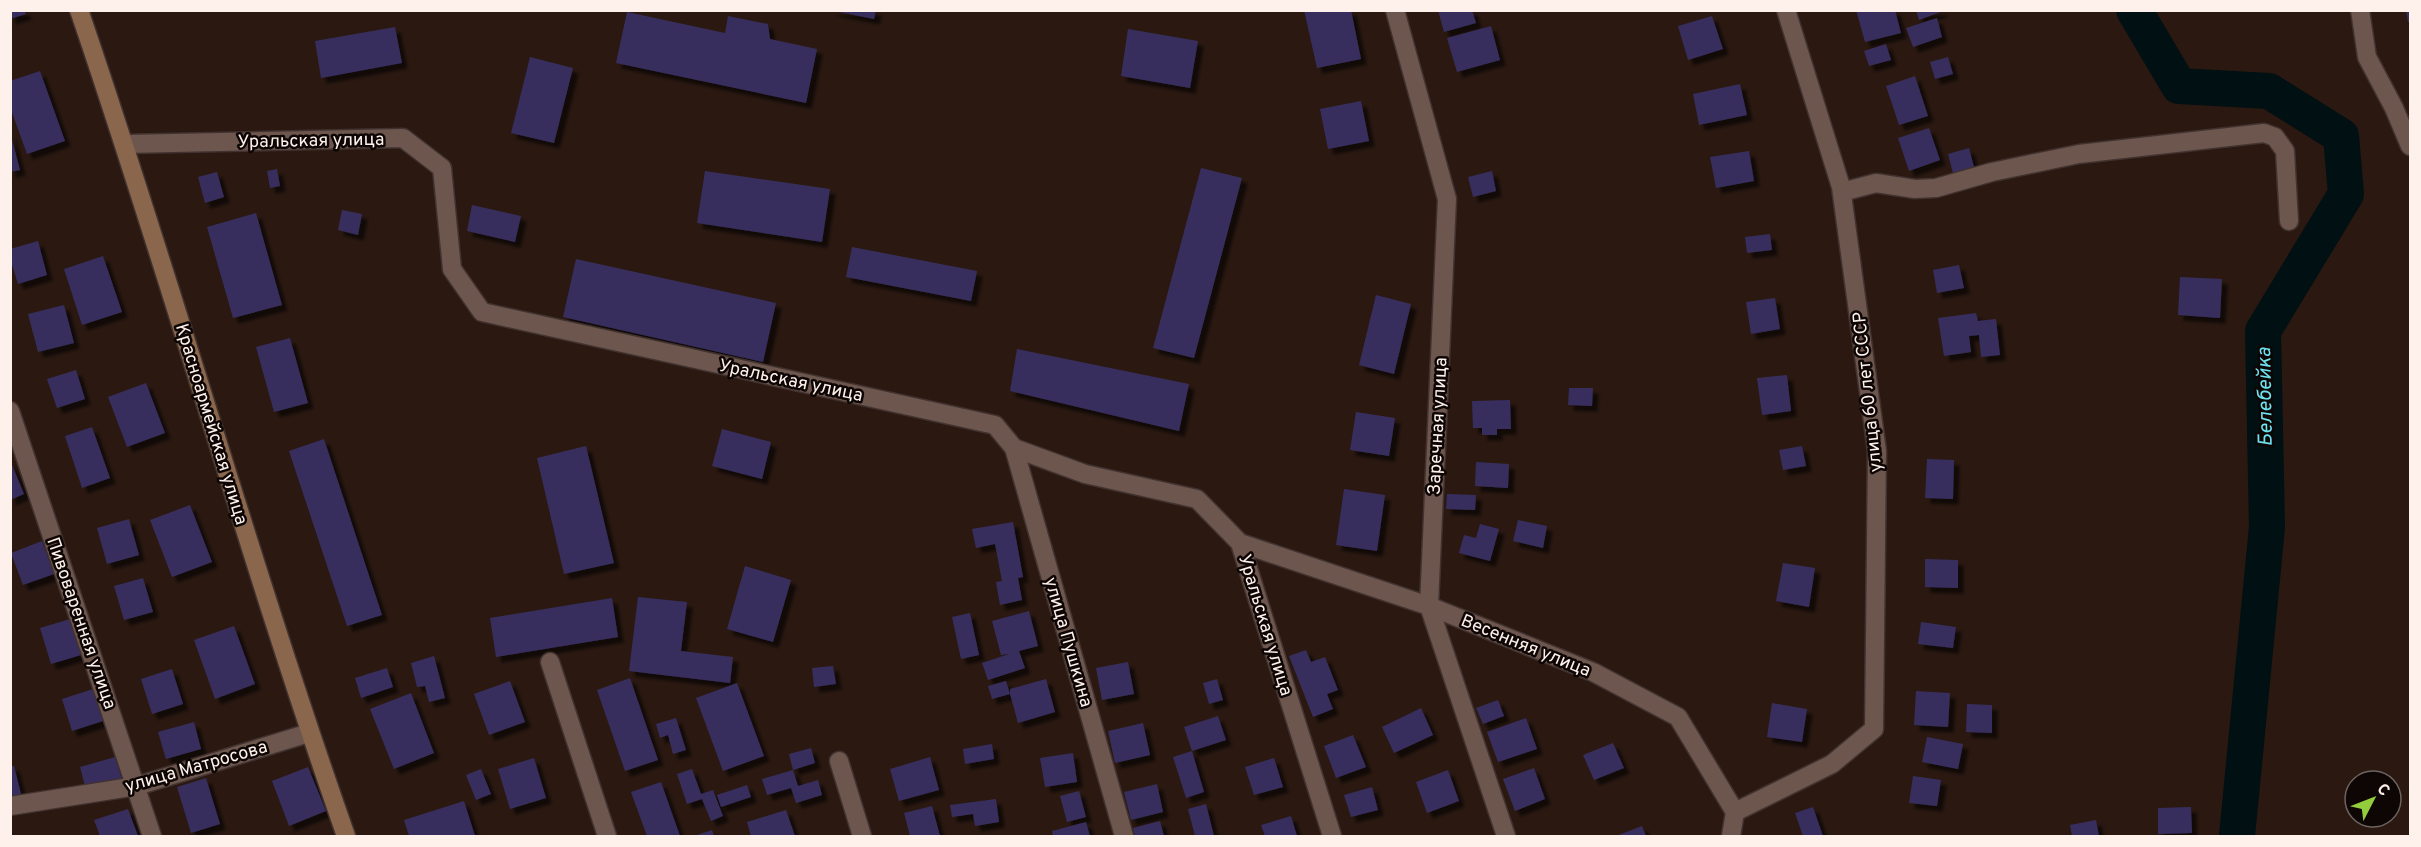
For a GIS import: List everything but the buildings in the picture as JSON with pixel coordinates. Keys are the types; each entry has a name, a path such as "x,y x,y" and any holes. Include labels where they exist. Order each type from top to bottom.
{"main road":[{"name":"Красноармейская улица","path":"79,10 125,144 309,733 346,837"}],"street":[{"name":"Заречная улица","path":"1395,10 1447,199 1429,606 1506,837"},
{"name":"улица 60 лет СССР","path":"1735,812 1832,764 1874,729 1877,451 1842,192 1786,10"},
{"path":"2360,10 2367,57 2394,108 2410,146"},
{"path":"1842,192 1876,183 1914,189 1936,188 1992,172 2079,154 2264,133 2275,137 2285,151 2289,221"},
{"name":"Уральская улица","path":"125,144 403,138 442,168 452,269 483,312 995,425 1014,448 1085,474 1197,499 1240,543 1332,837"},
{"name":"Пивоваренная улица","path":"10,411 152,837"},
{"name":"улица Пушкина","path":"1014,448 1124,837"},
{"name":"Весенняя улица","path":"1240,543 1429,606 1593,672 1678,717 1735,812"},
{"path":"550,662 608,837"},
{"name":"улица Матросова","path":"10,806 136,786 309,733"},
{"path":"839,760 862,837"},
{"path":"1731,837 1735,812"}],"waterway":[{"name":"Белебейка","path":"2134,10 2179,86 2269,91 2341,136 2346,194 2263,331 2267,527 2237,836"}]}
